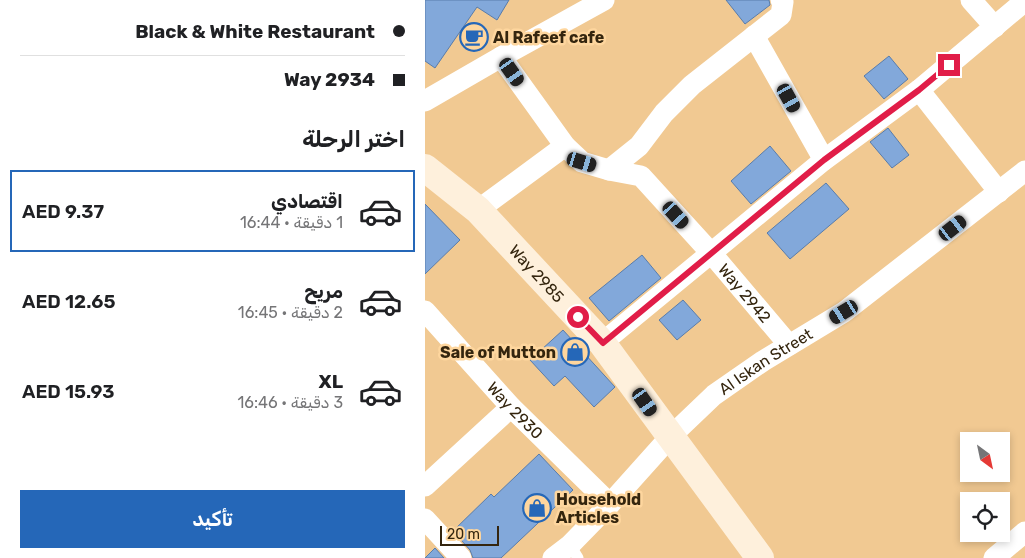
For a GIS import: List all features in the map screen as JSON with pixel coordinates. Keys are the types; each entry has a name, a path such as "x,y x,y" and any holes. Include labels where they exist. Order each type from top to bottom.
{"street":[{"path":"425,101 501,56 604,0"},
{"path":"609,170 639,146 664,113 692,85 781,15 783,2 781,0"},
{"path":"971,0 995,27"},
{"path":"603,343 824,160 919,90 1025,1"},
{"path":"754,36 824,160"},
{"name":"Way 2942","path":"501,56 565,146 582,162 609,170 641,176 712,254 789,345"},
{"path":"919,90 999,192"},
{"path":"478,210 565,146"},
{"name":"Way 2985","path":"425,168 478,210 603,343 760,558"},
{"name":"Al Iskan Street","path":"567,554 670,437 714,395 763,361 844,312 1025,171"},
{"name":"Way 2930","path":"425,311 511,407 610,504"},
{"path":"425,486 511,407"},
{"path":"425,519 461,558"},
{"path":"994,558 1025,532"}],"building":[{"path":"425,0 509,0 497,20 477,7 435,68 425,61"},
{"path":"726,0 769,0 770,5 745,24"},
{"path":"889,56 908,79 884,99 864,76"},
{"path":"888,128 909,155 892,168 870,142"},
{"path":"770,146 791,171 751,204 731,181"},
{"path":"826,183 849,209 790,259 767,233"},
{"path":"425,204 460,240 425,274"},
{"path":"642,255 661,278 609,321 589,298"},
{"path":"683,300 701,320 677,340 659,320"},
{"path":"563,330 615,387 594,407 565,376 554,386 530,360"},
{"path":"539,454 573,490 501,558 473,558 470,550 453,531 491,494 494,497"},
{"path":"435,548 444,558 425,558"}],"place":[{"name":"Al Rafeef cafe","path":"474,37"},
{"name":"Sale of Mutton","path":"575,352"},
{"name":"Household Articles","path":"537,508"}],"route":[{"path":"578,317 603,343 824,160 919,90 949,65"}]}
